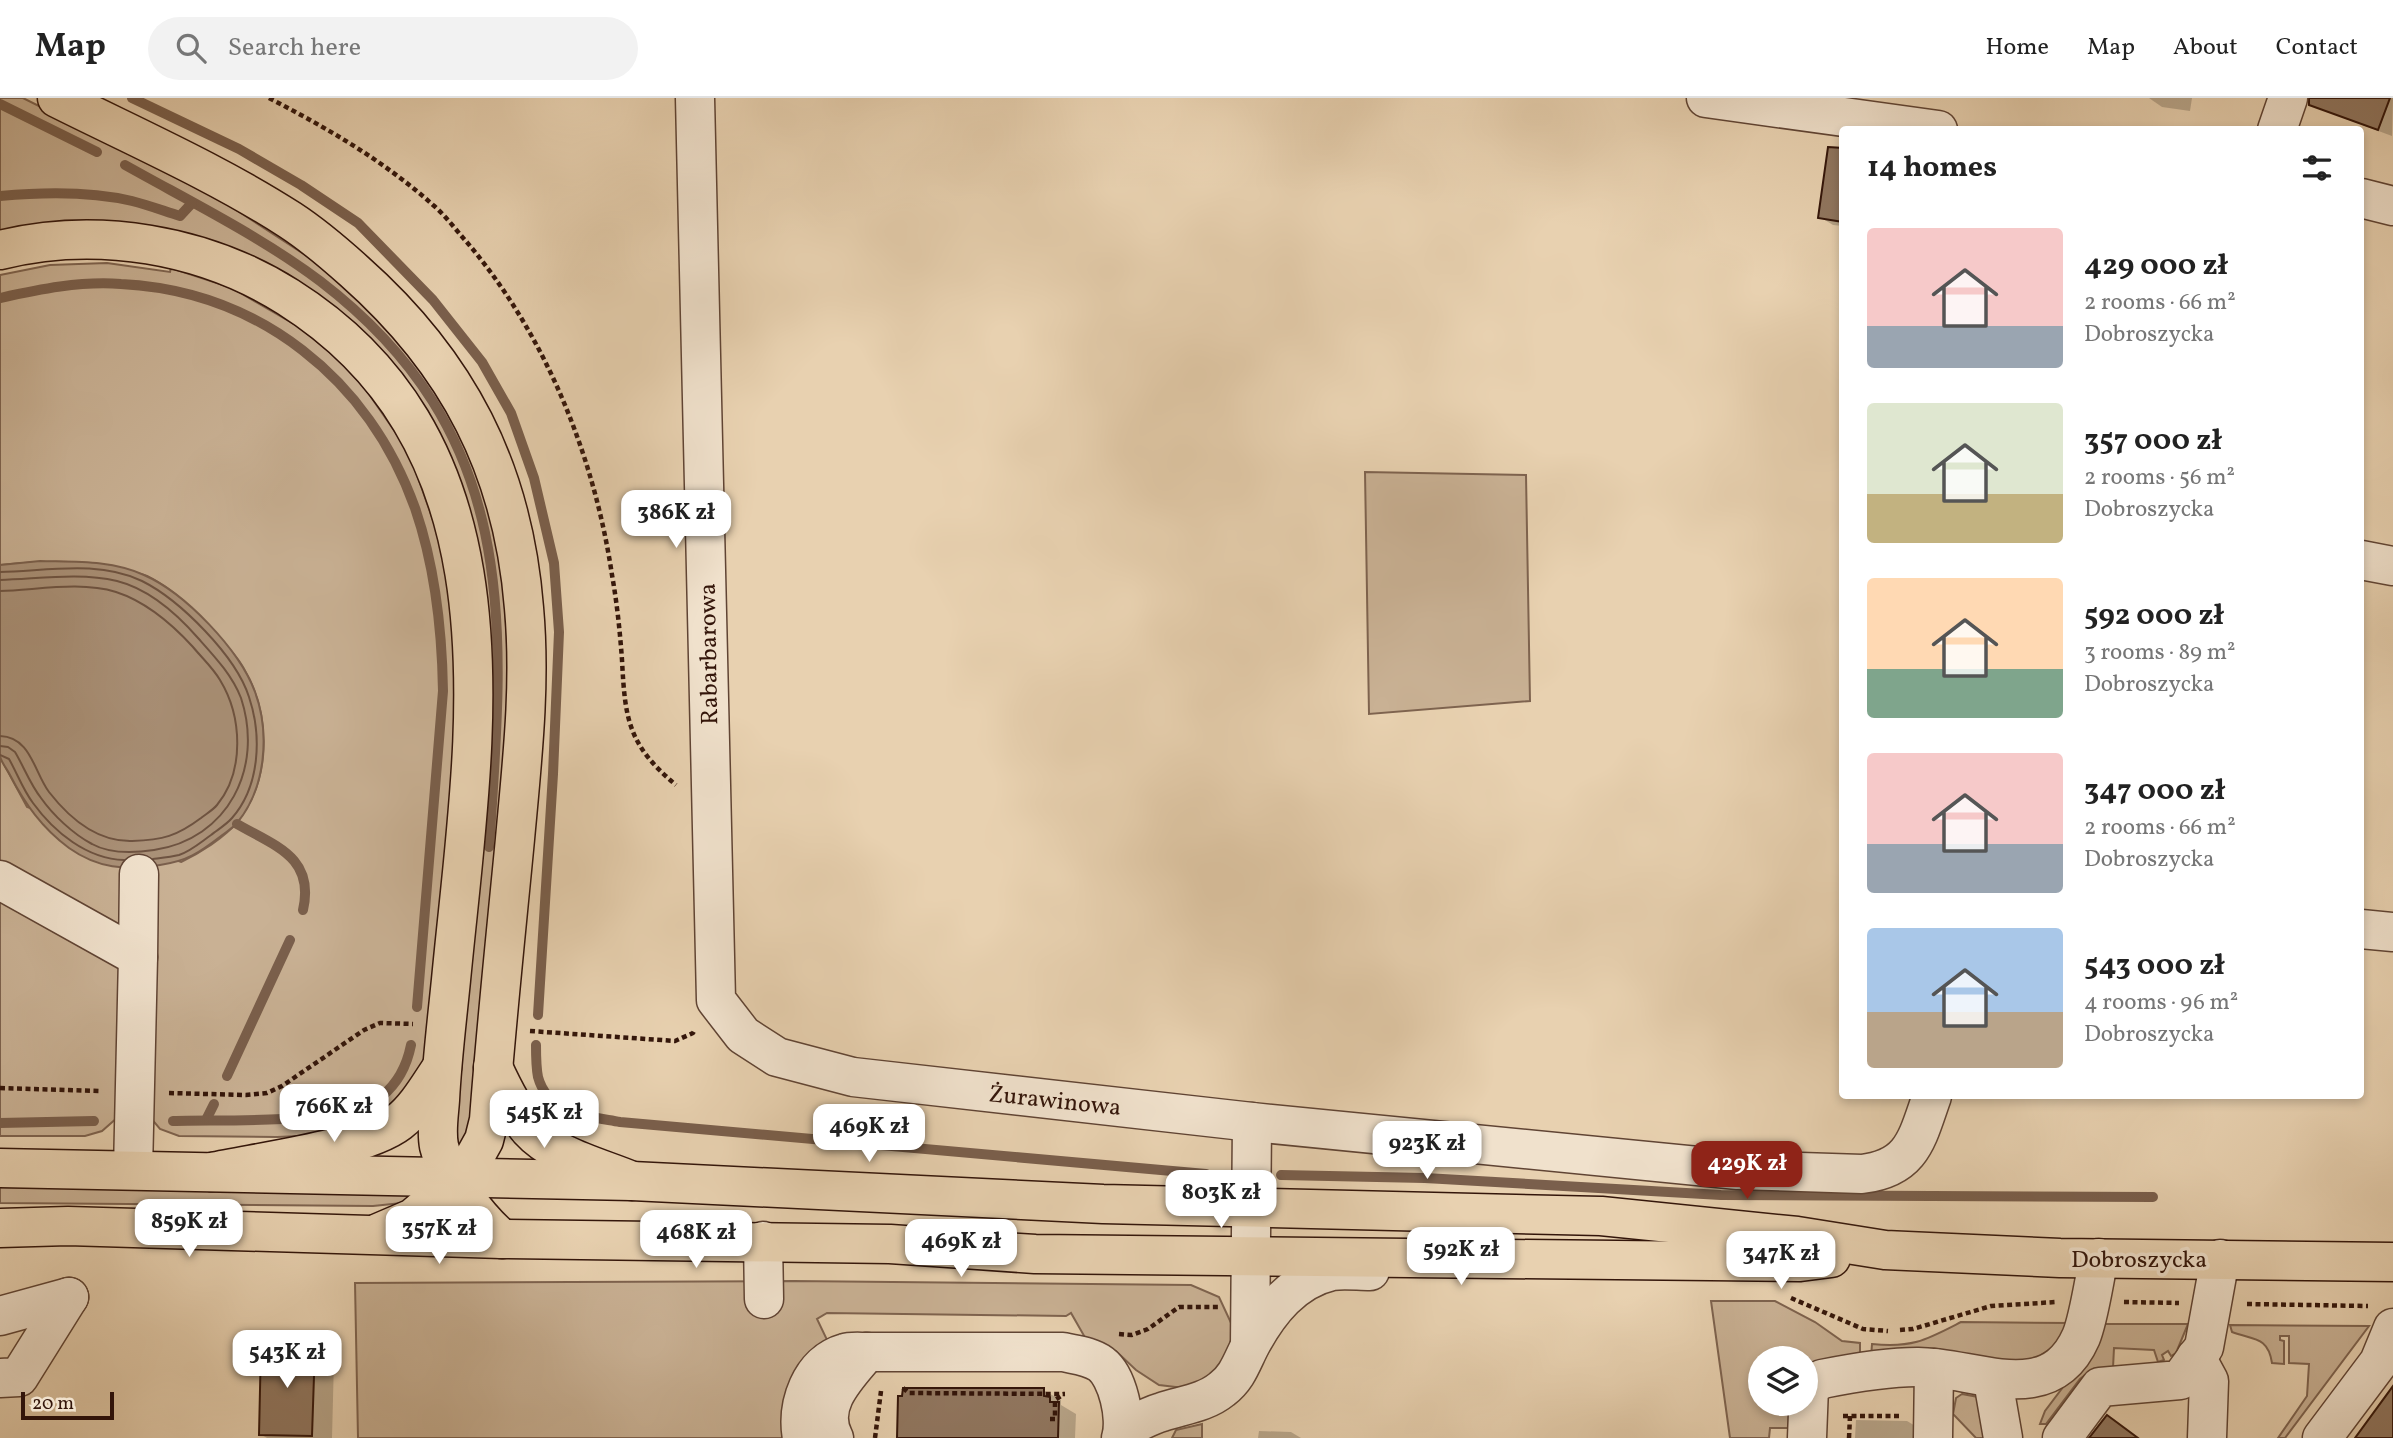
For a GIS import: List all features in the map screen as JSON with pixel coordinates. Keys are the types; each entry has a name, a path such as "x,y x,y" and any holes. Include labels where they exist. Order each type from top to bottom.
{"main road":[{"path":"57,98 241,191 302,229 340,258 407,321 444,370 474,419 495,467 511,520 525,609 525,732 489,1120 484,1140 474,1158 433,1201 413,1218 378,1233"},
{"path":"0,250 26,244 69,240 113,241 169,248 225,265 273,288 329,327 356,350 398,398 415,426 434,464 452,513 469,595 474,661 472,757 442,1067 439,1144 472,1207 502,1239"},
{"path":"0,1168 212,1172 315,1151 379,1134 399,1122 412,1109 442,1067"},
{"path":"493,1067 505,1094 530,1130 556,1149 632,1181"},
{"name":"Dobroszycka","path":"212,1172 632,1181 1090,1204 1601,1216 1797,1236 1885,1250 2099,1258 2393,1262"},
{"name":"Dobroszycka","path":"0,1228 68,1226 378,1233 502,1239 890,1244 1035,1254 1251,1254 1800,1262 1885,1250"}],"street":[{"name":"Rabarbarowa","path":"695,98 710,813 707,1010"},
{"path":"1706,98 1909,126"},
{"path":"2278,126 2288,98"},
{"path":"2364,199 2393,206"},
{"path":"2364,561 2393,566"},
{"path":"133,1170 139,874"},
{"path":"0,880 138,957"},
{"path":"2364,929 2393,932"},
{"name":"Żurawinowa","path":"707,1010 777,1058 853,1077 1252,1122 1738,1170 1862,1174 1878,1172 1896,1165 1911,1150 1931,1099"},
{"path":"1251,1254 1252,1122"},
{"path":"763,1241 764,1299"},
{"name":"Dobroszycka","path":"1250,1345 1251,1254"},
{"path":"1999,1408 2032,1378 2060,1365 2081,1337 2099,1258"},
{"path":"2063,1438 2100,1387 2180,1380 2204,1347 2220,1259"},
{"name":"Dobroszycka","path":"1122,1434 1147,1418 1194,1403 1222,1389 1234,1377 1273,1309 1292,1289 1312,1278 1334,1271 1579,1274 1672,1260"},
{"path":"0,1316 69,1297 19,1377 0,1378"},
{"path":"834,1438 828,1419 832,1398 840,1384 868,1370 1063,1352 1087,1357 1107,1350"},
{"path":"1107,1350 1124,1373 1148,1392 1180,1406"},
{"path":"1107,1350 1122,1408 1122,1434"},
{"path":"2322,1438 2388,1351"},
{"path":"802,1438 804,1403 813,1376 821,1366 847,1352 868,1370"},
{"path":"2196,1357 2209,1381 2207,1438"},
{"path":"1807,1427 1809,1387 1822,1378 1917,1367 1934,1368 1999,1408 2040,1438"},
{"path":"1933,1427 1934,1368"},
{"path":"854,1438 868,1370"}],"path":[{"path":"269,98 316,122 379,162 435,206 486,265 535,343 567,408 597,493 612,576 622,694 629,725 644,754 672,782 710,813"},
{"path":"497,1030 675,1041 693,1033 707,1010"},
{"path":"207,1094 267,1093 282,1086 364,1030 380,1023 446,1027"},
{"path":"1107,1350 1132,1335 1149,1329 1179,1307 1250,1307"},
{"path":"868,1370 880,1393 875,1438"},
{"path":"1849,1438 1850,1416"},
{"path":"1807,1427 1850,1416 1933,1427"}],"shaded area":[{"path":"0,98 23,98 125,149 227,204 333,273 417,359 472,453 502,558 510,696 473,1126 456,1151 473,532 295,285 0,236"},
{"path":"107,263 170,272 171,268 232,288 299,327 337,358 364,387 409,452 447,560 460,697 433,1009 423,1066 389,1110 320,1135 179,1136 160,1129 150,1117 118,1117 102,1131 85,1136 0,1136 0,757 27,807 181,862 211,845 237,822 257,786 262,766 263,725 259,705 243,667 233,652 174,593 147,576 106,566 61,562 0,565 0,275 50,265"},
{"path":"1365,472 1526,475 1530,701 1369,714"},
{"path":"0,1187 417,1192 402,1203 373,1206 0,1203"},
{"path":"793,1281 1191,1285 1219,1297 1232,1325 1232,1339 1222,1364 1205,1379 1184,1388 1159,1385 1136,1370 1116,1351 1087,1341 1071,1313 1066,1316 827,1313 817,1319 829,1344 793,1438 358,1438 355,1283"},
{"path":"1711,1301 1775,1301 1815,1322 1842,1341 1860,1343 1860,1358 1818,1364 1818,1346 1748,1346 1748,1416 1794,1416 1793,1428 1770,1428 1769,1438 1730,1438"},
{"path":"1961,1322 2069,1323 2059,1343 2031,1362 2009,1363 1935,1349 1871,1358 1872,1344 1909,1344"},
{"path":"2104,1324 2188,1324 2176,1353 2171,1356 2168,1351 2162,1355 2164,1360 2158,1362 2154,1350 2114,1348 2113,1368 2088,1373 2080,1379 2046,1424 2040,1424 2045,1411 2088,1354"},
{"path":"2230,1325 2369,1326 2285,1438 2278,1438 2307,1396 2309,1364 2289,1363 2289,1336 2280,1336 2280,1340 2284,1341 2284,1364 2272,1363 2263,1343 2232,1332"},
{"path":"1962,1394 1978,1397 1994,1438 1976,1438 1953,1414 1956,1398"},
{"path":"1202,1424 1202,1438 1172,1438 1176,1430"}],"water":[{"path":"40,561 119,567 160,583 209,624 237,658 247,675 260,708 264,742 254,794 237,823 192,855 178,861 135,868 90,860 59,840 35,815 2,761 0,565"}],"building":[{"path":"2309,98 2390,98 2378,130 2309,105"},
{"path":"1828,147 1839,148 1839,221 1818,218"},
{"path":"261,1345 315,1346 312,1436 259,1435"},
{"path":"2393,1386 2393,1438 2355,1438"},
{"path":"903,1388 1044,1388 1044,1396 1050,1397 1050,1402 1059,1402 1058,1438 897,1438 898,1396 902,1396"},
{"path":"2107,1415 2138,1438 2089,1438"}],"waterway":[{"path":"132,98 239,149 301,185 358,223 433,300 482,362 511,413 534,478 554,563 559,632 538,1015"},
{"path":"0,104 97,152"},
{"path":"125,165 249,234 320,281 386,340 433,403 466,468 486,537 496,609 498,685 489,847"},
{"path":"0,196 50,193 100,195 132,201 180,216 192,203"},
{"path":"0,298 60,286 106,283 171,290 219,304 263,324 302,350 338,382 369,420 395,462 415,508 428,552 439,621 443,691 417,1007"},
{"path":"237,824 278,847 297,865 303,877 303,910"},
{"path":"227,1076 290,940"},
{"path":"173,1121 312,1117 364,1106 382,1096 393,1085 407,1060 411,1045"},
{"path":"536,1045 538,1077 551,1099 571,1111 595,1118 1206,1174"},
{"path":"206,1120 214,1104"},
{"path":"0,1123 94,1121"},
{"path":"1281,1175 1425,1178 1721,1195 2153,1197"}]}
